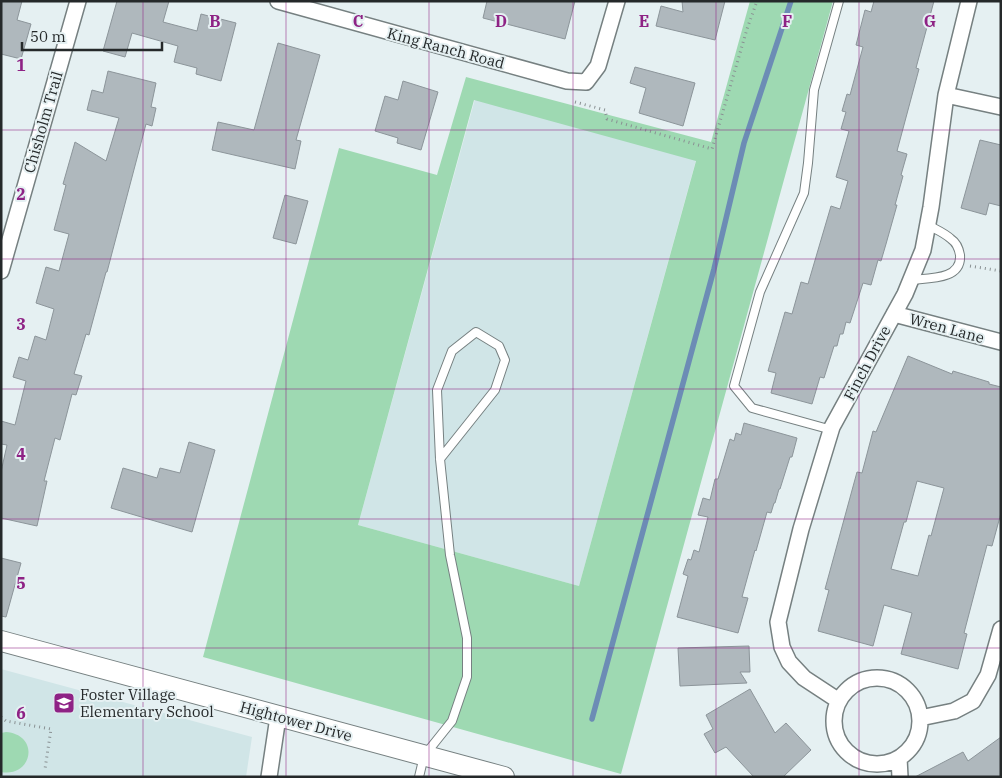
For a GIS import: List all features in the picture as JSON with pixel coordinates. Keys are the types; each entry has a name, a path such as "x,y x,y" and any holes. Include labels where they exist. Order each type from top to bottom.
{"street":[{"name":"Chisholm Trail","path":"1,271 78,1"},
{"name":"King Ranch Road","path":"278,1 567,81 586,82 598,66 617,1"},
{"name":"Finch Drive","path":"839,701 804,678 789,662 782,647 778,622 801,529 832,430 905,294 923,250 931,207 946,94 969,1"},
{"path":"946,94 1001,107"},
{"name":"Wren Lane","path":"894,314 1001,342"},
{"path":"920,718 954,711 973,700 988,675 1001,629"},
{"name":"Hightower Drive","path":"1,641 504,777"},
{"path":"878,678 894,681 907,690 917,703 920,718 918,734 911,748 898,758 876,770 851,755 840,744 835,730 834,715 839,701 848,688 862,680 878,678"},
{"path":"269,777 278,716"},
{"path":"898,758 900,777"}],"lane":[{"path":"832,430 752,408 734,386 760,292 804,192 814,90 839,1"},
{"path":"911,280 937,278 951,273 960,264 958,246 951,238 928,225"},
{"path":"419,777 424,756 452,721 467,678 467,638 450,555 440,459 438,390 452,351 476,332 499,346 505,360 495,390 440,459"}],"path":[{"path":"575,102 605,110 607,119 712,148 747,30 758,1"},
{"path":"960,264 1001,271"},
{"path":"1,717 6,721 51,729 45,769"}],"shaded area":[{"path":"475,99 696,160 579,586 358,525"},
{"name":"Foster Village Elementary School","path":"1,669 252,737 246,777 1,777"}],"green space":[{"path":"750,1 833,1 621,774 203,657 339,148 437,175 466,77 711,142","holes":["474,100 696,161 579,586 358,525"]},
{"path":"6,732 17,735 24,740 28,748 25,763 20,769 12,772 1,772 1,733"}],"building":[{"path":"1,1 22,1 17,20 31,24 21,59 1,54"},
{"path":"117,1 169,1 163,22 197,31 201,14 236,23 221,81 196,74 197,68 174,62 178,46 132,33 125,57 103,51"},
{"path":"487,1 575,1 565,39 483,18"},
{"path":"682,1 725,1 715,40 656,26 661,6 683,12"},
{"path":"874,1 934,1 916,68 919,69 897,151 907,154 895,205 897,205 881,261 878,260 871,285 863,283 850,323 846,322 837,346 834,346 824,378 820,377 812,404 771,393 776,373 768,371 785,312 792,314 801,282 808,284 831,206 840,209 848,181 836,177 849,131 841,129 846,112 842,111 847,94 850,95 863,47 856,45 865,10 871,12"},
{"path":"278,43 320,55 296,140 301,141 295,169 212,150 218,122 254,130"},
{"path":"635,67 695,83 683,126 639,113 646,88 630,83"},
{"path":"108,71 156,83 151,107 156,108 152,126 146,124 89,335 86,334 74,374 82,376 76,395 72,394 60,440 55,438 44,481 47,481 37,526 1,518 1,472 7,445 1,444 1,421 15,425 26,381 13,377 19,357 28,360 35,336 46,340 54,309 36,303 46,267 59,271 69,234 54,230 66,185 63,184 75,142 106,161 119,118 87,110 92,90 103,93"},
{"path":"403,81 438,92 421,150 397,143 398,138 375,131 385,96 398,100"},
{"path":"980,140 1001,145 1001,206 989,203 986,215 961,208"},
{"path":"285,195 308,201 296,244 273,238"},
{"path":"908,356 952,374 953,371 1001,387 1001,513 992,546 987,545 964,633 967,634 958,669 901,654 912,613 884,605 873,646 818,631 829,590 825,589 857,472 862,473 873,431 876,432","holes":["917,481 944,488 918,576 891,569"]},
{"path":"744,423 797,438 775,503 771,513 767,512 755,550 742,597 748,598 738,633 677,617 688,576 683,574 688,559 691,560 694,550 699,552 708,517 698,515 703,498 710,500 715,479 718,479 730,439 734,441 736,433 741,435"},
{"path":"189,442 215,450 192,532 111,508 123,468 157,478 160,468 180,473"},
{"path":"1,558 21,563 6,617 1,616"},
{"path":"749,646 750,672 740,672 747,683 680,686 678,648"},
{"path":"750,689 775,733 786,723 811,750 783,777 754,777 726,747 715,753 704,734 713,729 706,715"},
{"path":"1001,737 1001,777 915,777 963,752 968,761"}],"waterway":[{"path":"592,719 714,269 744,143 791,1"}],"place":[{"name":"Foster Village Elementary School","path":"64,703"}]}
